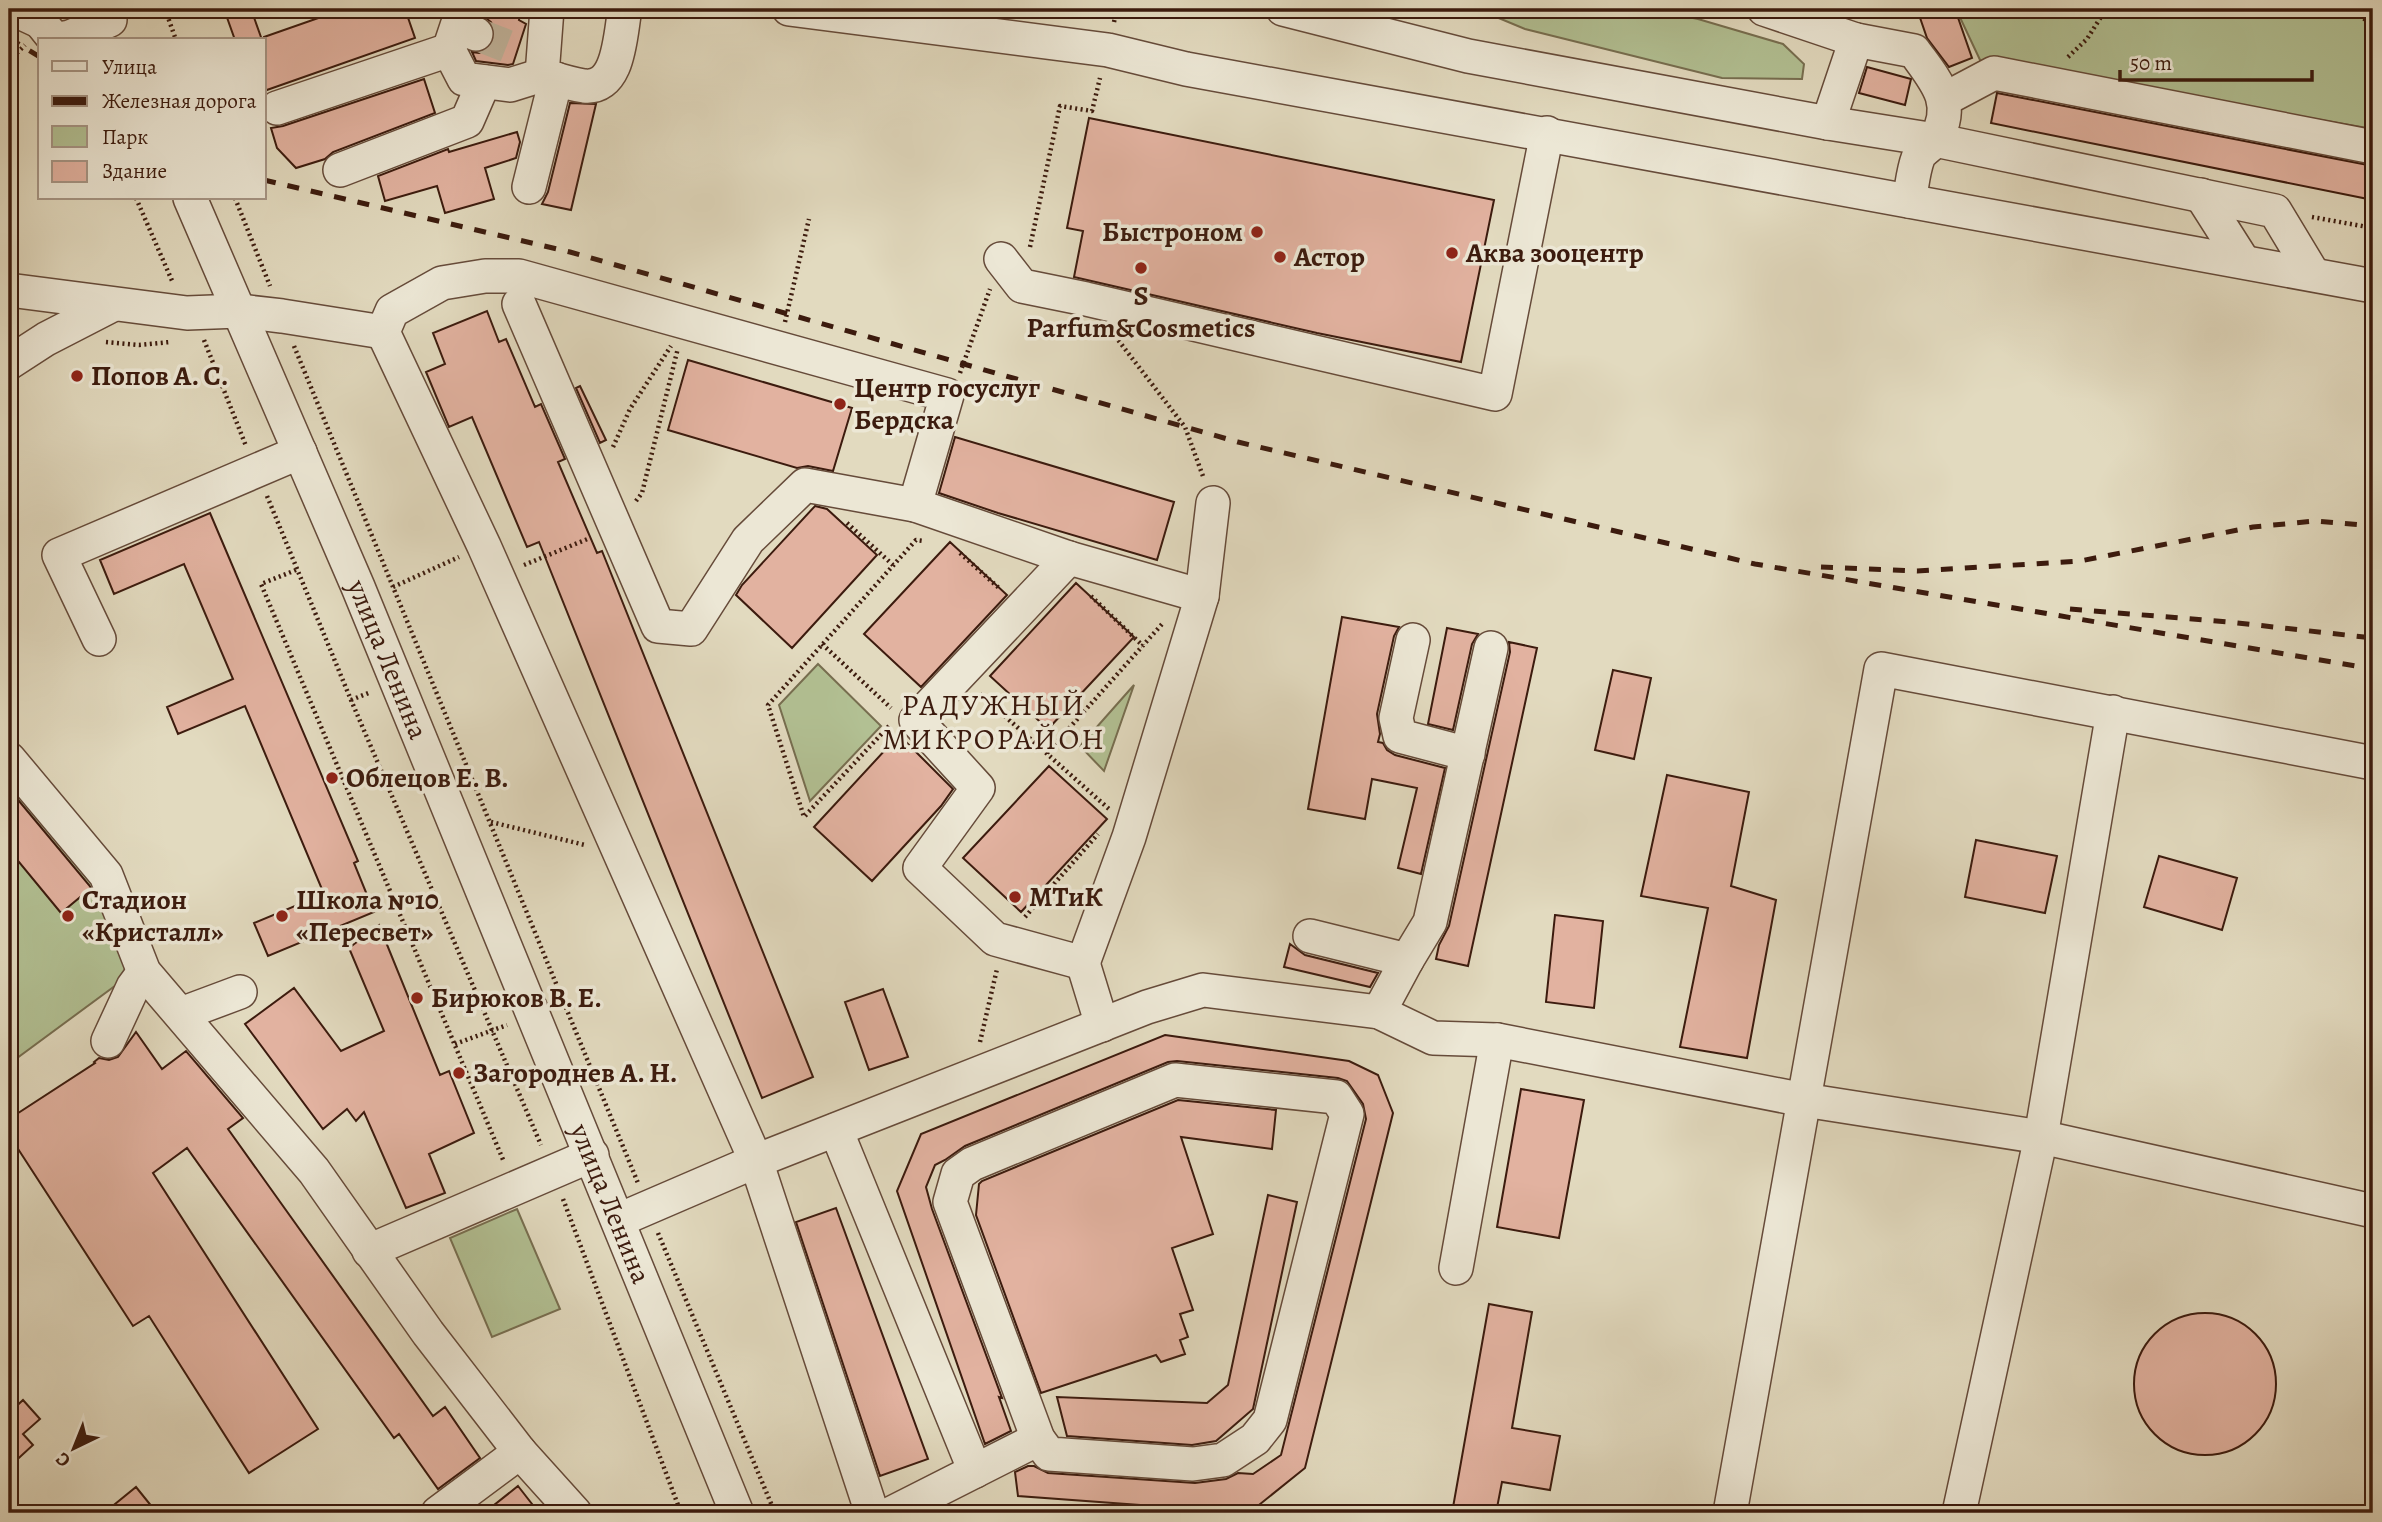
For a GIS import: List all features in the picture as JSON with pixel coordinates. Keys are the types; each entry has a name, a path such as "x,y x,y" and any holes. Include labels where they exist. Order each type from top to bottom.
{"street":[{"path":"528,187 539,64 547,9"},
{"path":"539,64 586,86 602,83 613,72 625,9"},
{"path":"789,9 993,22 1186,69 2373,286"},
{"path":"1283,9 1468,56 1828,123 1935,140 2275,211 2313,274"},
{"path":"1764,9 1856,40 1914,51 1936,80 1945,99 1942,125 1935,140 1919,156 1909,201"},
{"path":"32,19 53,38"},
{"path":"64,38 112,23"},
{"path":"277,108 455,30 464,79 510,85 539,64"},
{"path":"1828,123 1856,40"},
{"path":"1945,99 1994,73 2373,146"},
{"path":"340,170 467,121 484,82"},
{"path":"1000,259 1022,286 1495,394 1546,134"},
{"path":"2201,195 2243,261"},
{"name":"улица Ленина","path":"191,200 358,587 592,1155 633,1214 737,1513"},
{"path":"872,1513 756,1161 484,546 383,332 392,311 442,283 485,276 519,276 947,395 915,505"},
{"path":"9,290 187,313 239,312 282,316 383,332"},
{"path":"519,304 658,626 691,629 748,540 805,485 915,505 1065,562 1202,596"},
{"path":"9,363 46,339 112,305"},
{"path":"99,639 59,555 300,452"},
{"path":"1102,1025 1083,963 1129,837 1202,596 1213,503"},
{"path":"1065,562 916,720 978,788 920,868 995,939 1083,963"},
{"path":"1413,640 1396,718 1400,736 1468,754"},
{"path":"1379,1012 1430,922 1491,648"},
{"path":"1730,1513 1881,669 2373,763"},
{"path":"1959,1513 2040,1138 2113,712"},
{"path":"9,759 106,875 144,972 314,1171 428,1333 520,1452 575,1513"},
{"path":"1310,936 1407,960"},
{"path":"108,1041 144,972"},
{"path":"633,1214 756,1161 1147,1007 1203,990 1379,1012 1433,1038 1497,1040 1804,1100 2040,1138 2373,1211"},
{"path":"181,1014 240,992"},
{"path":"1456,1268 1497,1040"},
{"path":"1175,1080 1336,1097 1347,1114 1270,1420 1255,1439 1223,1460 1193,1464 1049,1454 1038,1439 950,1202 958,1174 972,1164 1175,1080"},
{"path":"836,1130 975,1471"},
{"path":"369,1251 592,1155"},
{"path":"892,1513 1038,1439"},
{"path":"438,1513 520,1452"}],"path":[{"path":"164,9 175,38"},
{"path":"1022,286 1060,106 1092,111 1117,9"},
{"path":"2043,82 2087,39 2106,9"},
{"path":"2315,9 2358,16 2373,23"},
{"path":"136,200 187,313 201,333 296,570 553,1172 681,1513"},
{"path":"236,200 491,822 633,1214 775,1513"},
{"path":"2275,211 2373,228"},
{"path":"779,350 809,219"},
{"path":"947,395 965,365 1000,259"},
{"path":"1086,299 1185,427 1213,503"},
{"path":"497,577 615,527 642,494 685,322"},
{"path":"609,458 630,409 685,322"},
{"path":"890,725 804,817 768,705 916,540 936,541"},
{"path":"393,587 484,546"},
{"path":"956,549 1022,608"},
{"path":"1065,562 1143,646"},
{"path":"296,570 261,584 516,1188"},
{"path":"1047,753 1168,618"},
{"path":"822,644 899,715"},
{"path":"959,674 1115,814"},
{"path":"491,822 619,853"},
{"path":"970,1077 1004,942 1106,824"}],"green space":[{"path":"1477,9 1648,9 1698,19 1783,44 1804,64 1802,79 1722,78 1525,29"},
{"path":"1956,9 2373,9 2373,129 1981,62"},
{"path":"818,664 881,726 810,801 779,705"},
{"path":"1134,685 1104,771 1080,746"},
{"name":"Стадион «Кристалл»","path":"9,748 146,963 9,1064"},
{"path":"517,1209 560,1309 492,1337 450,1238"}],"building":[{"path":"224,9 251,9 261,38 234,38"},
{"path":"344,9 405,9 415,38 266,90 264,37"},
{"path":"484,9 522,9 519,20 526,24 513,64 476,61 472,52 479,53 488,49 495,32 491,22 482,15"},
{"path":"1917,9 1955,9 1972,58 1949,67 1927,38"},
{"path":"1867,67 1911,79 1905,105 1859,93"},
{"path":"424,79 435,113 333,152 325,159 296,168 277,148 271,128"},
{"path":"1997,93 2373,166 2368,199 1991,123"},
{"path":"570,103 596,104 571,210 542,204 548,192"},
{"name":"Астор","path":"1089,118 1494,200 1461,362 1317,333 1074,277 1083,231 1067,228"},
{"path":"517,132 520,142 516,158 485,168 494,199 445,213 437,186 385,201 378,176 448,149 449,152"},
{"path":"487,311 499,342 506,339 535,407 541,404 565,459 558,462 597,553 602,551 813,1077 762,1098 539,542 527,547 472,417 449,427 426,372 445,364 433,333"},
{"path":"688,360 852,408 833,471 808,466 797,468 668,430"},
{"path":"580,386 606,440 600,443 576,388"},
{"path":"955,437 1174,502 1157,560 939,493"},
{"path":"815,506 827,509 877,555 792,648 736,595 742,585"},
{"path":"210,513 358,861 354,863 374,912 268,956 254,923 324,894 245,706 178,734 167,707 233,679 184,564 114,594 100,560"},
{"path":"950,542 1007,595 921,687 864,634"},
{"path":"1076,583 1134,637 1048,729 990,676"},
{"path":"1342,617 1399,627 1394,636 1377,714 1380,734 1378,742 1383,743 1387,750 1395,755 1445,768 1421,874 1398,868 1417,788 1372,779 1365,819 1308,809"},
{"path":"1447,628 1478,634 1472,644 1453,730 1428,724"},
{"path":"1509,642 1537,648 1468,966 1436,959 1439,945 1449,926 1510,652"},
{"path":"1613,670 1651,678 1634,759 1595,750"},
{"path":"899,735 953,789 941,806 872,881 814,827"},
{"path":"1049,766 1107,819 1021,912 963,858"},
{"path":"1667,775 1749,792 1731,886 1776,900 1747,1058 1680,1047 1708,908 1641,896"},
{"path":"9,789 91,888 61,913 9,850"},
{"path":"1976,840 2057,856 2045,913 1965,897"},
{"path":"2159,856 2237,878 2222,930 2144,907"},
{"path":"1555,915 1603,921 1594,1008 1546,1002"},
{"path":"379,925 440,1075 449,1071 474,1133 429,1154 445,1193 406,1208 364,1112 356,1121 347,1109 323,1129 245,1024 294,988 341,1051 384,1031 349,948"},
{"path":"1290,944 1305,955 1378,973 1370,987 1284,967"},
{"path":"883,989 908,1057 869,1070 845,1002"},
{"path":"136,1032 162,1069 186,1051 243,1118 228,1129 433,1416 445,1407 480,1458 438,1489 399,1434 394,1438 187,1148 153,1173 318,1429 249,1473 149,1316 133,1326 9,1135 9,1119 99,1058 109,1060 118,1057"},
{"path":"1165,1035 1349,1061 1378,1075 1393,1113 1305,1468 1249,1513 1018,1496 1015,1472 1034,1466 1048,1473 1195,1483 1226,1479 1238,1473 1253,1474 1281,1455 1366,1119 1363,1104 1347,1081 1168,1062 965,1146 935,1165 926,1187 932,1209 1002,1398 999,1397 1011,1431 985,1444 897,1191 921,1134"},
{"path":"1521,1089 1584,1100 1559,1238 1497,1227"},
{"path":"1178,1100 1276,1110 1272,1149 1181,1137 1213,1234 1172,1248 1193,1310 1180,1314 1188,1337 1180,1340 1185,1354 1161,1362 1156,1355 1041,1393 976,1215 979,1184"},
{"path":"1268,1195 1297,1202 1253,1409 1216,1441 1192,1445 1067,1436 1057,1397 1207,1403 1228,1385"},
{"path":"836,1208 928,1459 880,1476 796,1222"},
{"path":"1489,1304 1532,1312 1512,1428 1560,1436 1550,1490 1502,1482 1496,1513 1452,1513"},
{"path":"2205,1313 2232,1319 2255,1334 2270,1357 2276,1384 2270,1411 2255,1434 2232,1449 2205,1455 2178,1449 2155,1434 2140,1411 2134,1384 2140,1357 2155,1334 2178,1319"},
{"path":"23,1400 40,1419 23,1434 33,1445 9,1467 9,1413"},
{"path":"518,1486 539,1513 484,1513"},
{"path":"136,1487 157,1513 104,1513"}],"tunnel":[{"path":"476,34 517,50"}],"railway":[{"path":"9,38 38,56"},
{"path":"266,180 570,252 1238,442 1755,564 2373,669"},
{"path":"1821,567 1917,571 2080,561 2253,527 2315,521 2373,526"},
{"path":"2070,609 2229,622 2373,638"}],"place":[{"name":"Быстроном","path":"1257,232"},
{"name":"Аква зооцентр","path":"1452,253"},
{"name":"Астор","path":"1280,257"},
{"name":"S Parfum&Cosmetics","path":"1141,268"},
{"name":"Попов А. С.","path":"77,376"},
{"name":"Центр госуслуг Бердска","path":"840,404"},
{"name":"Облецов Е. В.","path":"332,778"},
{"name":"МТиК","path":"1015,897"},
{"name":"Стадион «Кристалл»","path":"68,916"},
{"name":"Школа №10 «Пересвет»","path":"282,916"},
{"name":"Бирюков В. Е.","path":"417,998"},
{"name":"Загороднев А. Н.","path":"459,1073"}],"district":[{"name":"РАДУЖНЫЙ МИКРОРАЙОН","path":"994,722"}]}
